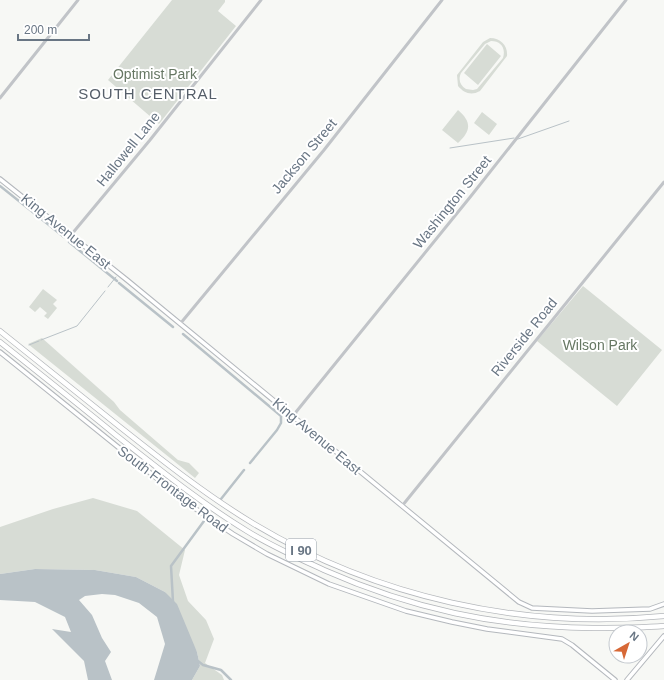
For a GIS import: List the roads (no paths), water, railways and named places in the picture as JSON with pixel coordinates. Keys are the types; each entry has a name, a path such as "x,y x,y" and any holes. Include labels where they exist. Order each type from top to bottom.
{"highway":[{"name":"I 90","path":"0,331 192,484 253,524 282,540 335,565 390,586 454,604 485,610 551,618 616,619 664,616"},
{"name":"I 90","path":"0,342 150,462 213,509 248,532 278,548 359,585 419,604 483,619 518,624 550,627 603,628 664,626"}],"main road":[{"name":"King Avenue East","path":"0,179 71,235 519,602 532,608 592,611 650,609 664,604"},
{"name":"South Frontage Road","path":"0,352 190,505 233,534 267,554 329,584 406,611 487,629 562,639 572,645 615,680"},
{"path":"627,680 664,636"}],"street":[{"path":"0,98 78,0"},
{"name":"Hallowell Lane","path":"71,235 154,135 261,0"},
{"name":"Jackson Street","path":"180,324 319,156 442,0"},
{"name":"Washington Street","path":"295,418 296,412 471,196 626,0"},
{"name":"Riverside Road","path":"402,506 664,182"}],"waterway":[{"path":"518,139 569,121"},
{"path":"450,148 514,138"},
{"path":"0,186 64,237"},
{"path":"69,242 117,281"},
{"path":"108,287 116,277"},
{"path":"119,283 173,327"},
{"path":"41,340 77,326 105,291"},
{"path":"183,334 281,416 281,423 277,430 250,463"},
{"path":"29,345 39,341"},
{"path":"221,499 244,470"},
{"path":"173,602 171,566 204,521"},
{"path":"198,661 203,665 221,670 231,680"}],"district":[{"name":"SOUTH CENTRAL","path":"148,93"}],"park label":[{"name":"Optimist Park","path":"155,74"},
{"name":"Wilson Park","path":"600,345"}]}
